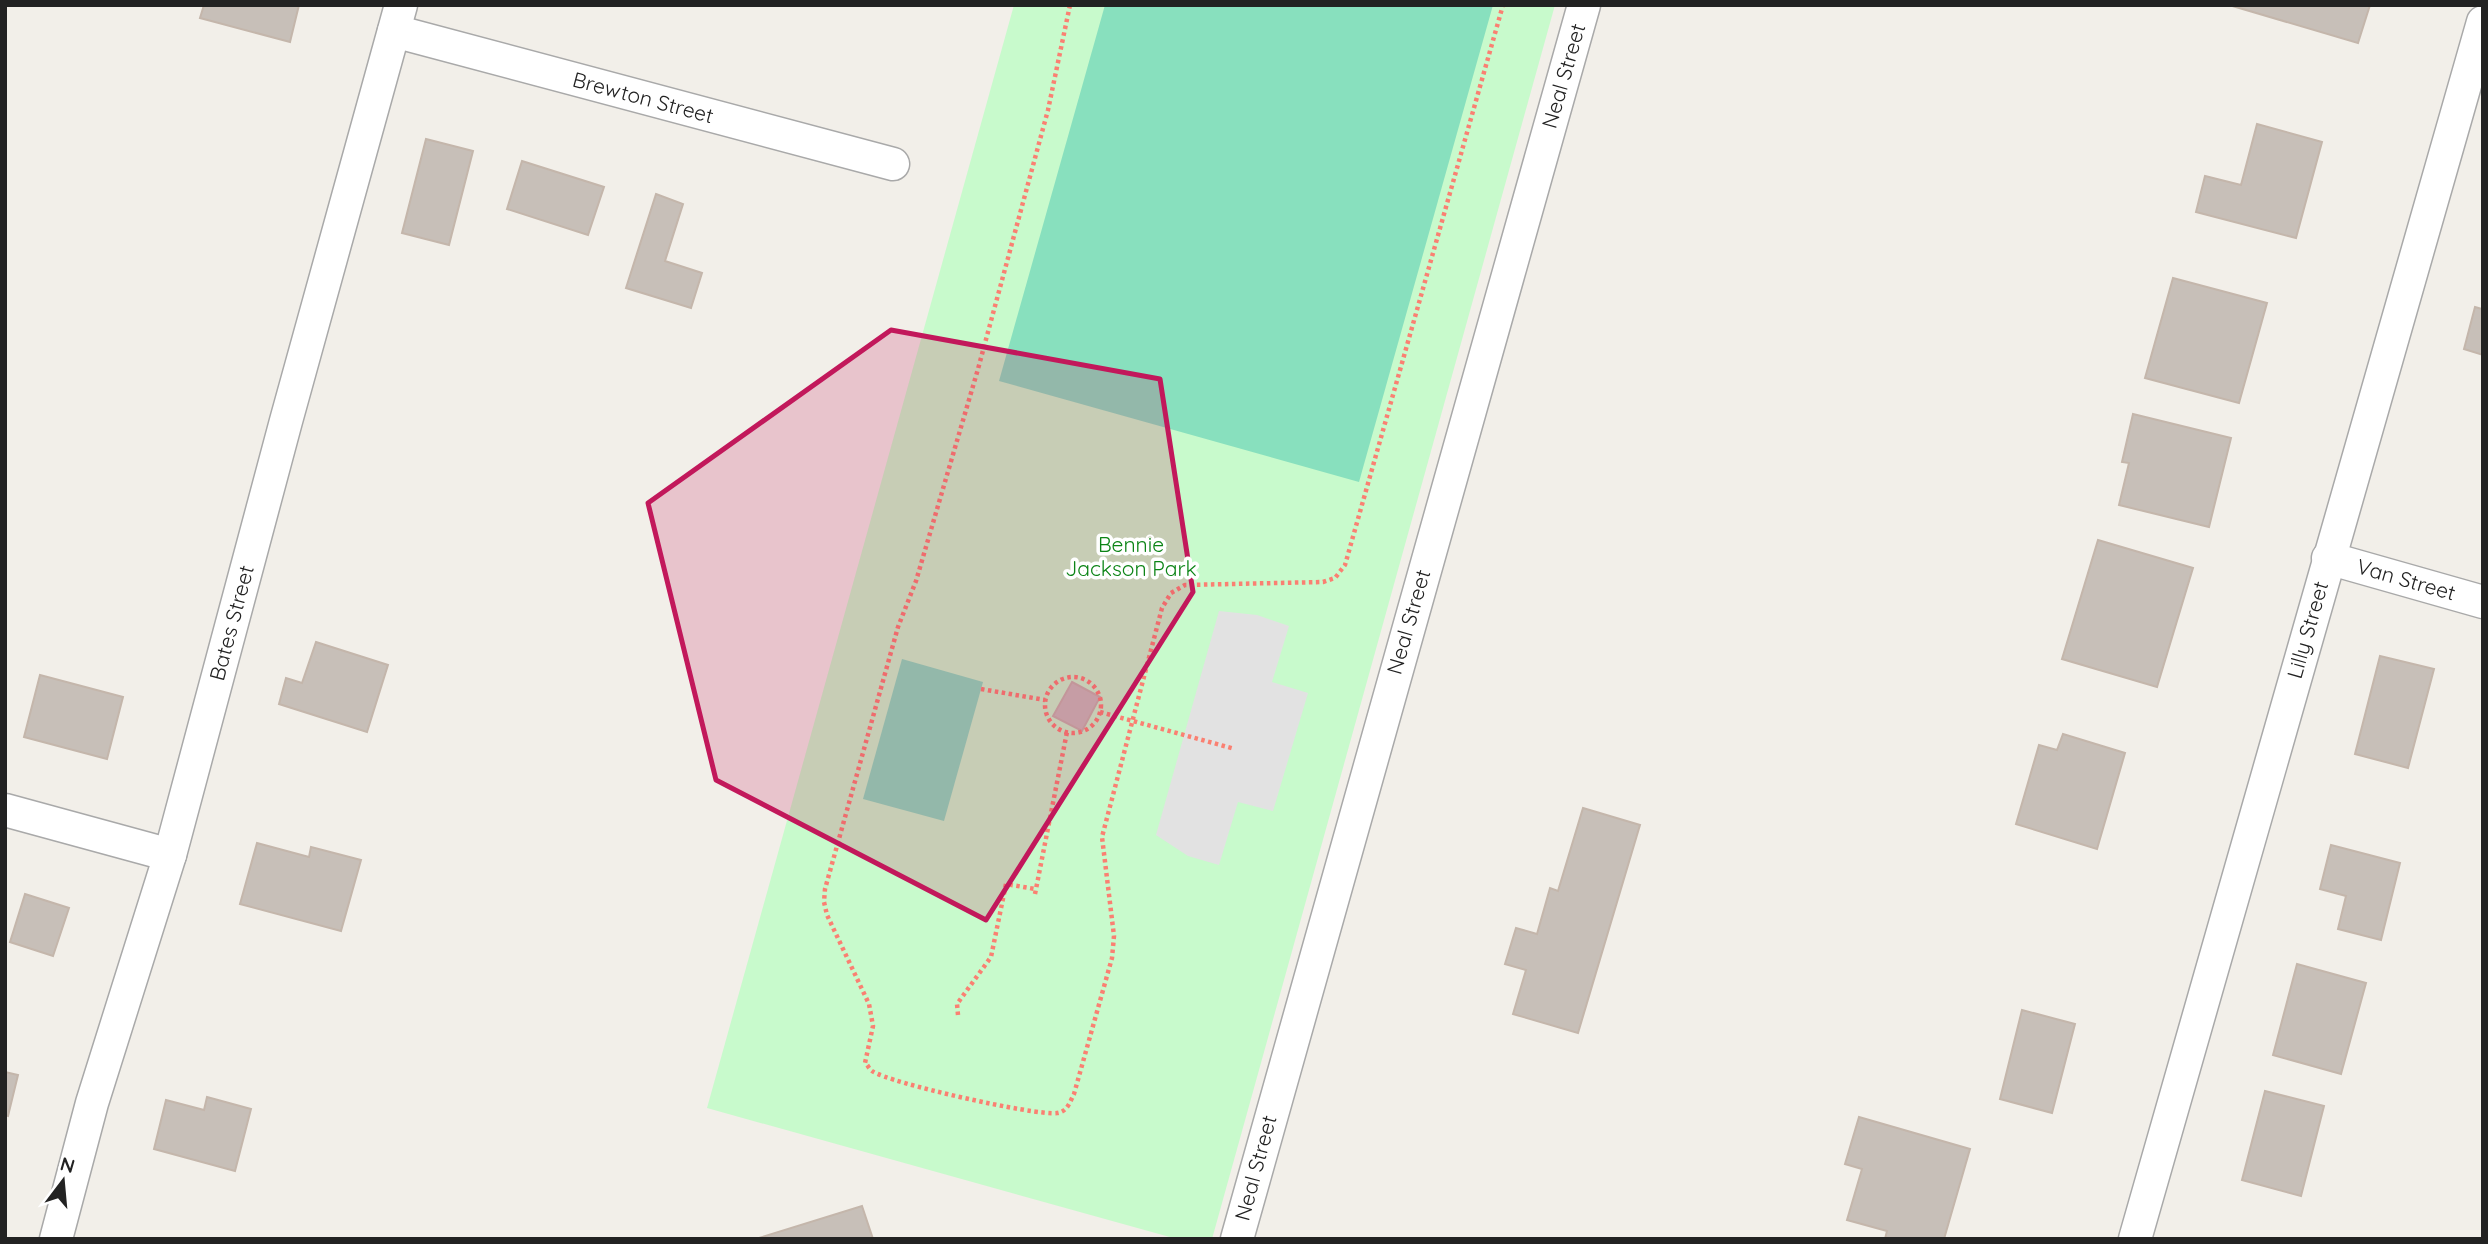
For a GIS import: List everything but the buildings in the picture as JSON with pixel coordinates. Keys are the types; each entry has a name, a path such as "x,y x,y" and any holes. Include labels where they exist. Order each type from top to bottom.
{"street":[{"name":"Neal Street","path":"1237,1239 1584,5"},
{"name":"Brewton Street","path":"397,18 893,164"},
{"name":"Bates Street","path":"56,1239 92,1103 170,855 397,18"},
{"name":"Lilly Street","path":"2135,1239 2483,22"},
{"name":"Van Street","path":"2328,558 2483,602"},
{"path":"5,810 170,855"}],"path":[{"path":"1070,5 1048,110 978,369 916,581 898,627 825,889 824,902 827,915 869,1004 873,1026 865,1063 873,1071 906,1083 1009,1107 1058,1113 1067,1109 1074,1094 1112,958 1114,936 1102,837 1162,608 1171,593 1185,585 1323,582 1335,578 1345,565 1503,5"},
{"path":"1070,678 1079,678 1087,681 1098,695 1100,712 1089,728 1081,732 1067,732 1054,726 1048,718 1045,700 1054,685 1070,678"},
{"path":"981,689 1045,700"},
{"path":"1100,712 1236,749"},
{"path":"958,1015 957,1004 991,957 1006,884 1035,891 1067,732"}],"highlighted area":[{"path":"891,330 1160,379 1193,592 986,920 716,780 648,503"}],"green space":[{"name":"Bennie Jackson Park","path":"1014,5 1555,5 1212,1239 1177,1239 707,1108"},
{"path":"1105,5 1493,5 1359,482 999,381"},
{"path":"902,659 983,682 944,821 863,799"}],"shaded area":[{"path":"1219,611 1257,615 1289,626 1272,682 1308,693 1273,811 1238,802 1219,865 1188,856 1156,835"}]}
